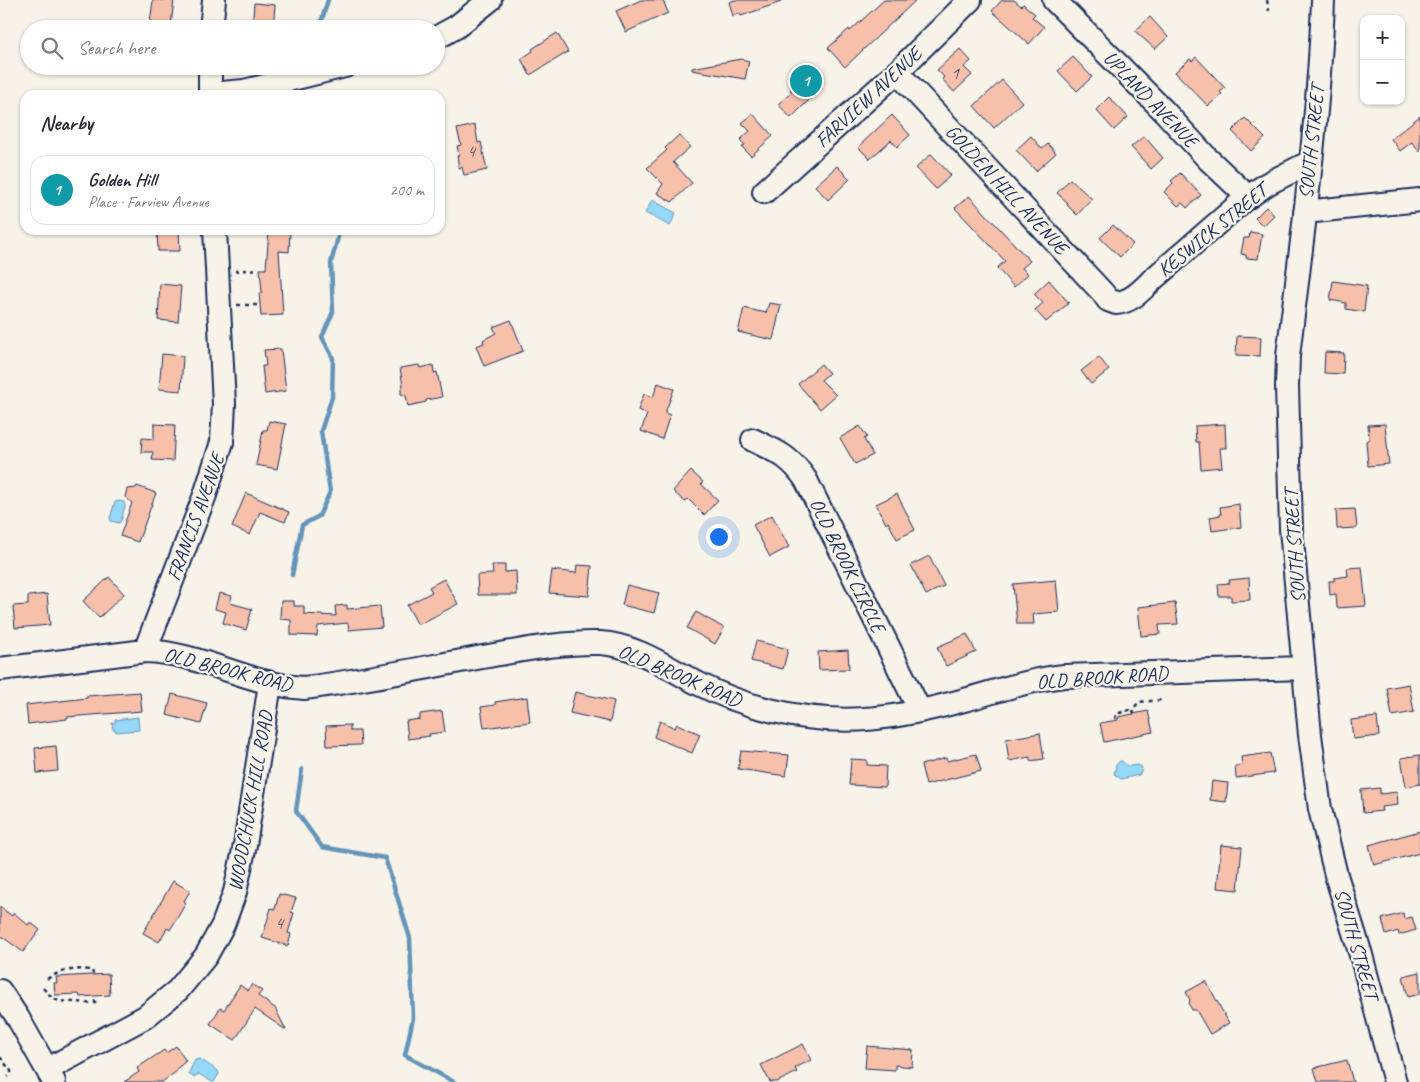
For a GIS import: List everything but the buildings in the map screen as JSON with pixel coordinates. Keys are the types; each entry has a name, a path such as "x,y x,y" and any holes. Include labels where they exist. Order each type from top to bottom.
{"street":[{"path":"212,20 214,0"},
{"path":"445,33 456,27 490,0"},
{"name":"FARVIEW AVENUE","path":"764,192 897,72 970,0"},
{"name":"UPLAND AVENUE","path":"1054,0 1165,112 1208,159 1248,197"},
{"name":"SOUTH STREET","path":"1323,0 1310,162 1288,356 1287,386 1291,529 1310,735 1322,821 1395,1082"},
{"name":"GOLDEN HILL AVENUE","path":"897,72 1105,297 1118,303"},
{"path":"210,75 210,90"},
{"path":"248,90 309,75"},
{"name":"KESWICK STREET","path":"1118,303 1130,299 1140,292 1248,197 1267,184 1310,162"},
{"path":"1305,212 1420,200"},
{"name":"FRANCIS AVENUE","path":"145,650 205,495 222,442 224,404 215,235"},
{"name":"OLD BROOK CIRCLE","path":"753,440 786,456 794,463 806,480 920,711"},
{"name":"OLD BROOK ROAD","path":"0,669 145,650 164,651 194,658 270,684 304,688 540,647 603,643 639,653 710,690 741,702 776,712 850,721 892,717 967,700 1030,681 1064,676 1304,668"},
{"name":"WOODCHUCK HILL ROAD","path":"51,1076 145,1017 178,990 206,956 223,925 235,892 245,845 270,684"},
{"path":"0,991 18,1018 51,1076"}],"path":[{"path":"1267,0 1269,11"},
{"path":"235,271 259,269"},
{"path":"237,305 260,305"},
{"path":"1115,719 1115,714 1133,710 1143,700 1162,700"},
{"path":"1133,710 1134,714"},
{"path":"47,979 56,974 80,968 92,970 93,974"},
{"path":"43,988 52,999 59,1002 75,1001 92,1004 95,1003 95,1000"},
{"path":"0,1057 11,1071 8,1077"}],"water":[{"path":"652,200 676,213 670,226 645,213"},
{"path":"115,502 124,502 125,506 119,523 111,521 110,518"},
{"path":"138,717 139,730 116,732 116,730 113,730 112,723 115,723 115,720"},
{"path":"1120,761 1127,766 1138,765 1142,767 1141,772 1139,775 1121,779 1114,774 1116,765"},
{"path":"200,1059 218,1071 219,1074 214,1082 199,1074 194,1077 188,1074 195,1060"}],"waterway":[{"path":"322,20 328,0"},
{"path":"292,575 302,525 319,516 330,492 321,431 332,397 333,358 322,337 333,312 331,263 339,235"},
{"path":"302,769 296,811 322,847 385,858 410,938 413,1018 405,1055 454,1082"}],"place":[{"name":"Golden Hill","path":"806,81"}]}
